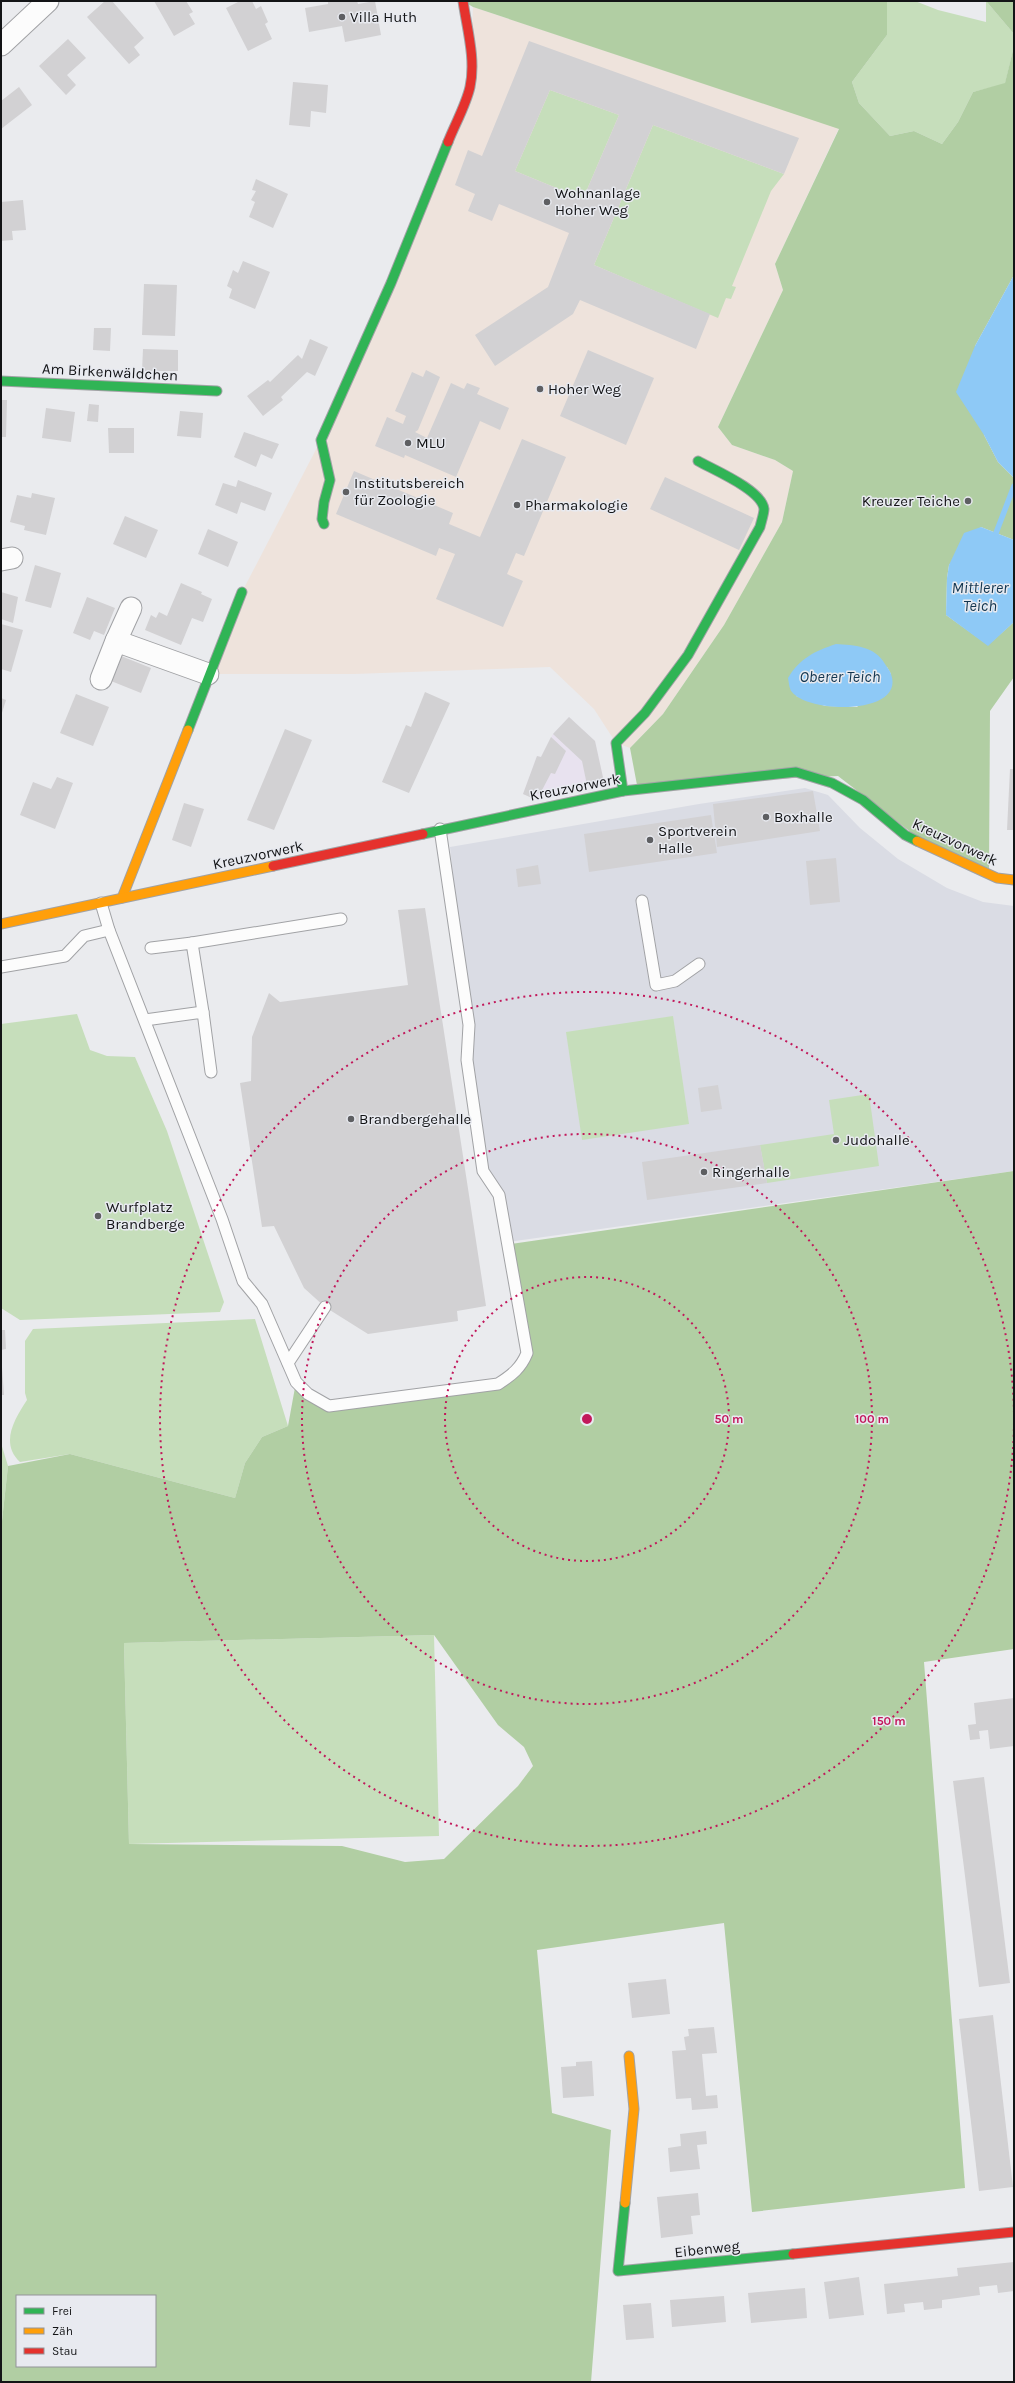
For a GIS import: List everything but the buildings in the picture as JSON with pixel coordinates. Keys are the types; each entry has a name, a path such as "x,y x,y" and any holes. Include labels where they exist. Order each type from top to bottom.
{"street":[{"path":"1,44 48,1"},
{"path":"324,524 322,519 324,502 330,480 321,440 391,283 470,88 473,72 471,46 463,1"},
{"name":"Am Birkenwäldchen","path":"1,381 217,391"},
{"path":"623,791 616,743 645,713 688,655 750,548 762,518 762,503 755,493 698,461"},
{"path":"122,898 208,674 242,592"},
{"path":"101,679 131,608"},
{"path":"116,641 208,674"},
{"name":"Kreuzvorwerk","path":"1,924 623,791 699,781 796,772 832,783 863,800 904,836 997,878 1014,880"},
{"name":"Eibenweg","path":"629,2056 634,2109 618,2272 1014,2232"}],"lane":[{"path":"101,903 109,930 222,1219 243,1281 262,1304 296,1382 308,1394 329,1406 498,1384 513,1374 522,1364 527,1353 498,1195 483,1171 467,1060 469,1025 440,829"},
{"path":"642,901 656,985 674,981 699,964"},
{"path":"150,948 192,943 341,919"},
{"path":"1,967 65,956 84,936 109,930"},
{"path":"192,943 211,1072"},
{"path":"145,1020 203,1012"},
{"path":"288,1363 325,1307"}],"shaded area":[{"name":"Hoher Weg","path":"473,7 839,128 775,264 783,290 718,427 732,445 775,460 793,471 782,522 724,625 663,714 630,748 616,743 594,709 550,667 354,674 208,674 242,592 324,434 470,88"},
{"path":"569,717 595,741 604,782 532,798 523,794 537,756 541,757 553,734"},
{"path":"805,788 828,795 860,828 898,859 947,888 983,902 1014,906 1014,1171 508,1242 499,1195 483,1171 467,1060 469,1025 450,847 699,804"}],"green space":[{"path":"463,1 887,1 887,35 852,82 859,103 890,136 914,131 942,144 958,122 973,92 1005,83 1014,46 1014,275 975,346 984,435 998,462 1014,478 1014,540 981,527 949,565 947,578 946,615 988,645 1014,622 1014,677 990,711 989,870 916,836 838,776 637,785 630,748 663,714 724,625 782,522 793,471 775,460 732,445 718,427 783,290 775,264 839,129 473,7","holes":["887,667 891,674 857,707 825,706 796,696"]},
{"path":"887,1 915,1 938,10 986,22 986,1 1014,34 1014,46 1005,84 973,92 958,122 942,144 914,131 890,136 859,103 852,82 887,35"},
{"path":"986,1 1014,1 1014,34"},
{"path":"550,90 619,115 583,199 515,171"},
{"path":"653,125 784,174 771,191 732,286 736,287 731,299 726,298 718,318 594,265"},
{"name":"Wurfplatz Brandberge","path":"77,1014 90,1050 107,1056 135,1057 167,1131 224,1302 220,1312 20,1320 1,1308 1,1024"},
{"path":"673,1016 689,1124 582,1140 566,1032"},
{"name":"Judohalle","path":"869,1094 879,1166 767,1183 760,1145 834,1134 829,1100"},
{"path":"1014,1171 1014,1649 924,1662 965,2188 752,2212 724,1923 537,1950 552,2113 611,2130 591,2382 1,2382 1,1530 8,1466 70,1454 235,1498 245,1463 262,1437 288,1426 296,1382 329,1406 498,1384 527,1353 511,1244","holes":["434,1635 498,1725 524,1747 533,1766 518,1786 444,1859 405,1862 342,1846 129,1844 124,1643"]},
{"path":"255,1319 288,1426 262,1437 245,1463 235,1498 70,1454 20,1462 14,1455 10,1439 11,1431 27,1400 25,1393 25,1341 33,1329"},
{"path":"1,1443 8,1466 1,1530"},
{"path":"434,1635 439,1836 129,1844 124,1643"}],"water":[{"path":"1014,275 1014,478 998,462 984,435 956,392 975,346"},
{"name":"Mittlerer Teich","path":"981,527 1014,540 1014,622 988,646 946,615 947,578 949,565 964,533"},
{"name":"Oberer Teich","path":"836,644 864,648 876,653 881,658 891,674 892,687 884,697 871,704 854,707 835,707 817,704 802,699 791,691 788,678 798,665 803,660 821,649"}],"waterway":[{"path":"996,533 1014,486"}],"traffic: fast":[{"path":"324,524 322,519 324,502 330,480 321,440 391,283 448,142"},
{"path":"1,381 217,391"},
{"path":"623,791 616,743 645,713 688,655 760,527 763,516 764,509 761,502 755,495 736,481 698,461"},
{"path":"188,730 242,592"},
{"path":"423,834 623,791 796,772 832,783 863,800 905,835 917,841"},
{"path":"625,2203 618,2271 793,2254"}],"traffic: slow":[{"path":"122,898 188,730"},
{"path":"917,841 997,878 1014,880"},
{"path":"1,924 273,866"},
{"path":"625,2203 634,2109 629,2056"}],"traffic: jam":[{"path":"448,142 466,101 472,76 470,44 463,1"},
{"path":"273,866 423,834"},
{"path":"793,2254 1014,2232"}],"place":[{"name":"Villa Huth","path":"342,17"},
{"name":"Wohnanlage Hoher Weg","path":"547,202"},
{"name":"Hoher Weg","path":"540,389"},
{"name":"MLU","path":"408,443"},
{"name":"Institutsbereich für Zoologie","path":"346,492"},
{"name":"Kreuzer Teiche","path":"968,501"},
{"name":"Pharmakologie","path":"517,505"},
{"name":"Boxhalle","path":"766,817"},
{"name":"Sportverein Halle","path":"650,840"},
{"name":"Brandbergehalle","path":"351,1119"},
{"name":"Judohalle","path":"836,1140"},
{"name":"Ringerhalle","path":"704,1172"},
{"name":"Wurfplatz Brandberge","path":"98,1216"}]}
